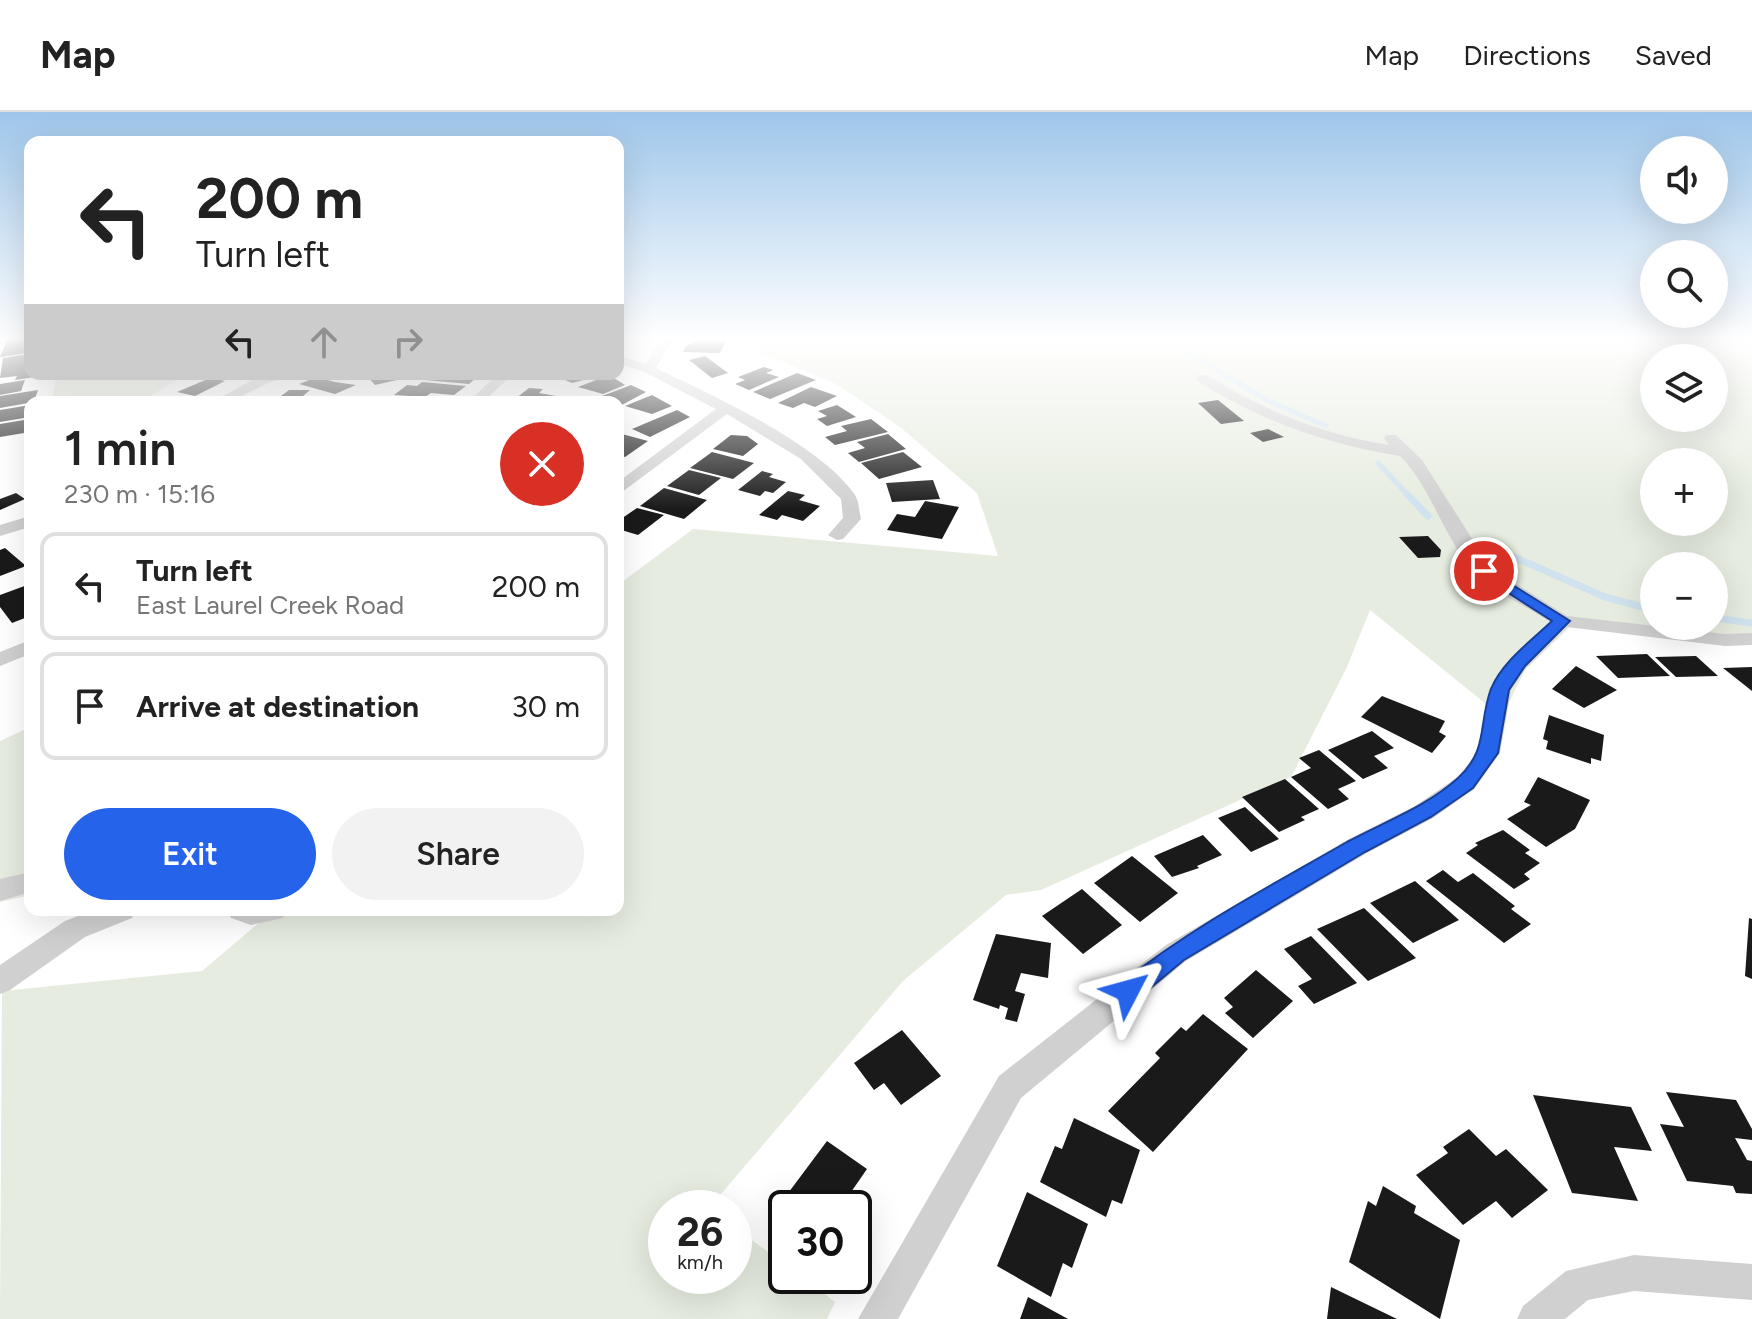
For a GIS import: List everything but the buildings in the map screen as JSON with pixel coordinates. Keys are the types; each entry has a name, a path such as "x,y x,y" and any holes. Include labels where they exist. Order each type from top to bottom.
{"street":[{"path":"703,396 806,456 849,498 852,519 837,535"},
{"path":"1232,396 1270,419 1312,433 1406,452"},
{"path":"624,485 726,408"},
{"path":"1391,438 1406,452 1484,571 1562,621 1668,634 1752,639"},
{"path":"0,531 24,523"},
{"path":"877,1319 1010,1087 1176,953 1358,846 1424,812 1466,783 1489,753 1500,689 1519,663 1562,621"},
{"path":"0,660 24,649"},
{"path":"0,890 24,884"},
{"path":"0,981 75,929 107,916"},
{"path":"1536,1319 1579,1284 1634,1273 1752,1282"}],"shaded area":[{"path":"854,396 1640,396 1640,432 1728,432 1728,396 1752,396 1752,642 1730,644 1692,640 1728,640 1728,552 1640,552 1640,634 1570,627 1525,670 1502,717 1370,610 1346,669 1291,777 1041,890 1006,895 903,981 724,1190 648,1190 648,1294 752,1294 752,1240 768,1252 768,1294 825,1294 835,1302 827,1319 0,1319 2,991 202,971 267,916 624,916 624,581 693,529 998,556 977,493 900,427"},
{"path":"24,730 24,896 0,902 0,741"}],"waterway":[{"path":"1261,396 1326,426"},
{"path":"1378,463 1409,496"},
{"path":"1407,494 1428,516"},
{"path":"1514,557 1605,597 1640,606"},
{"path":"1728,620 1752,623"}],"route":[{"path":"1128,991 1176,953 1358,846 1424,812 1466,783 1489,753 1500,689 1519,663 1562,621 1484,571"}]}
